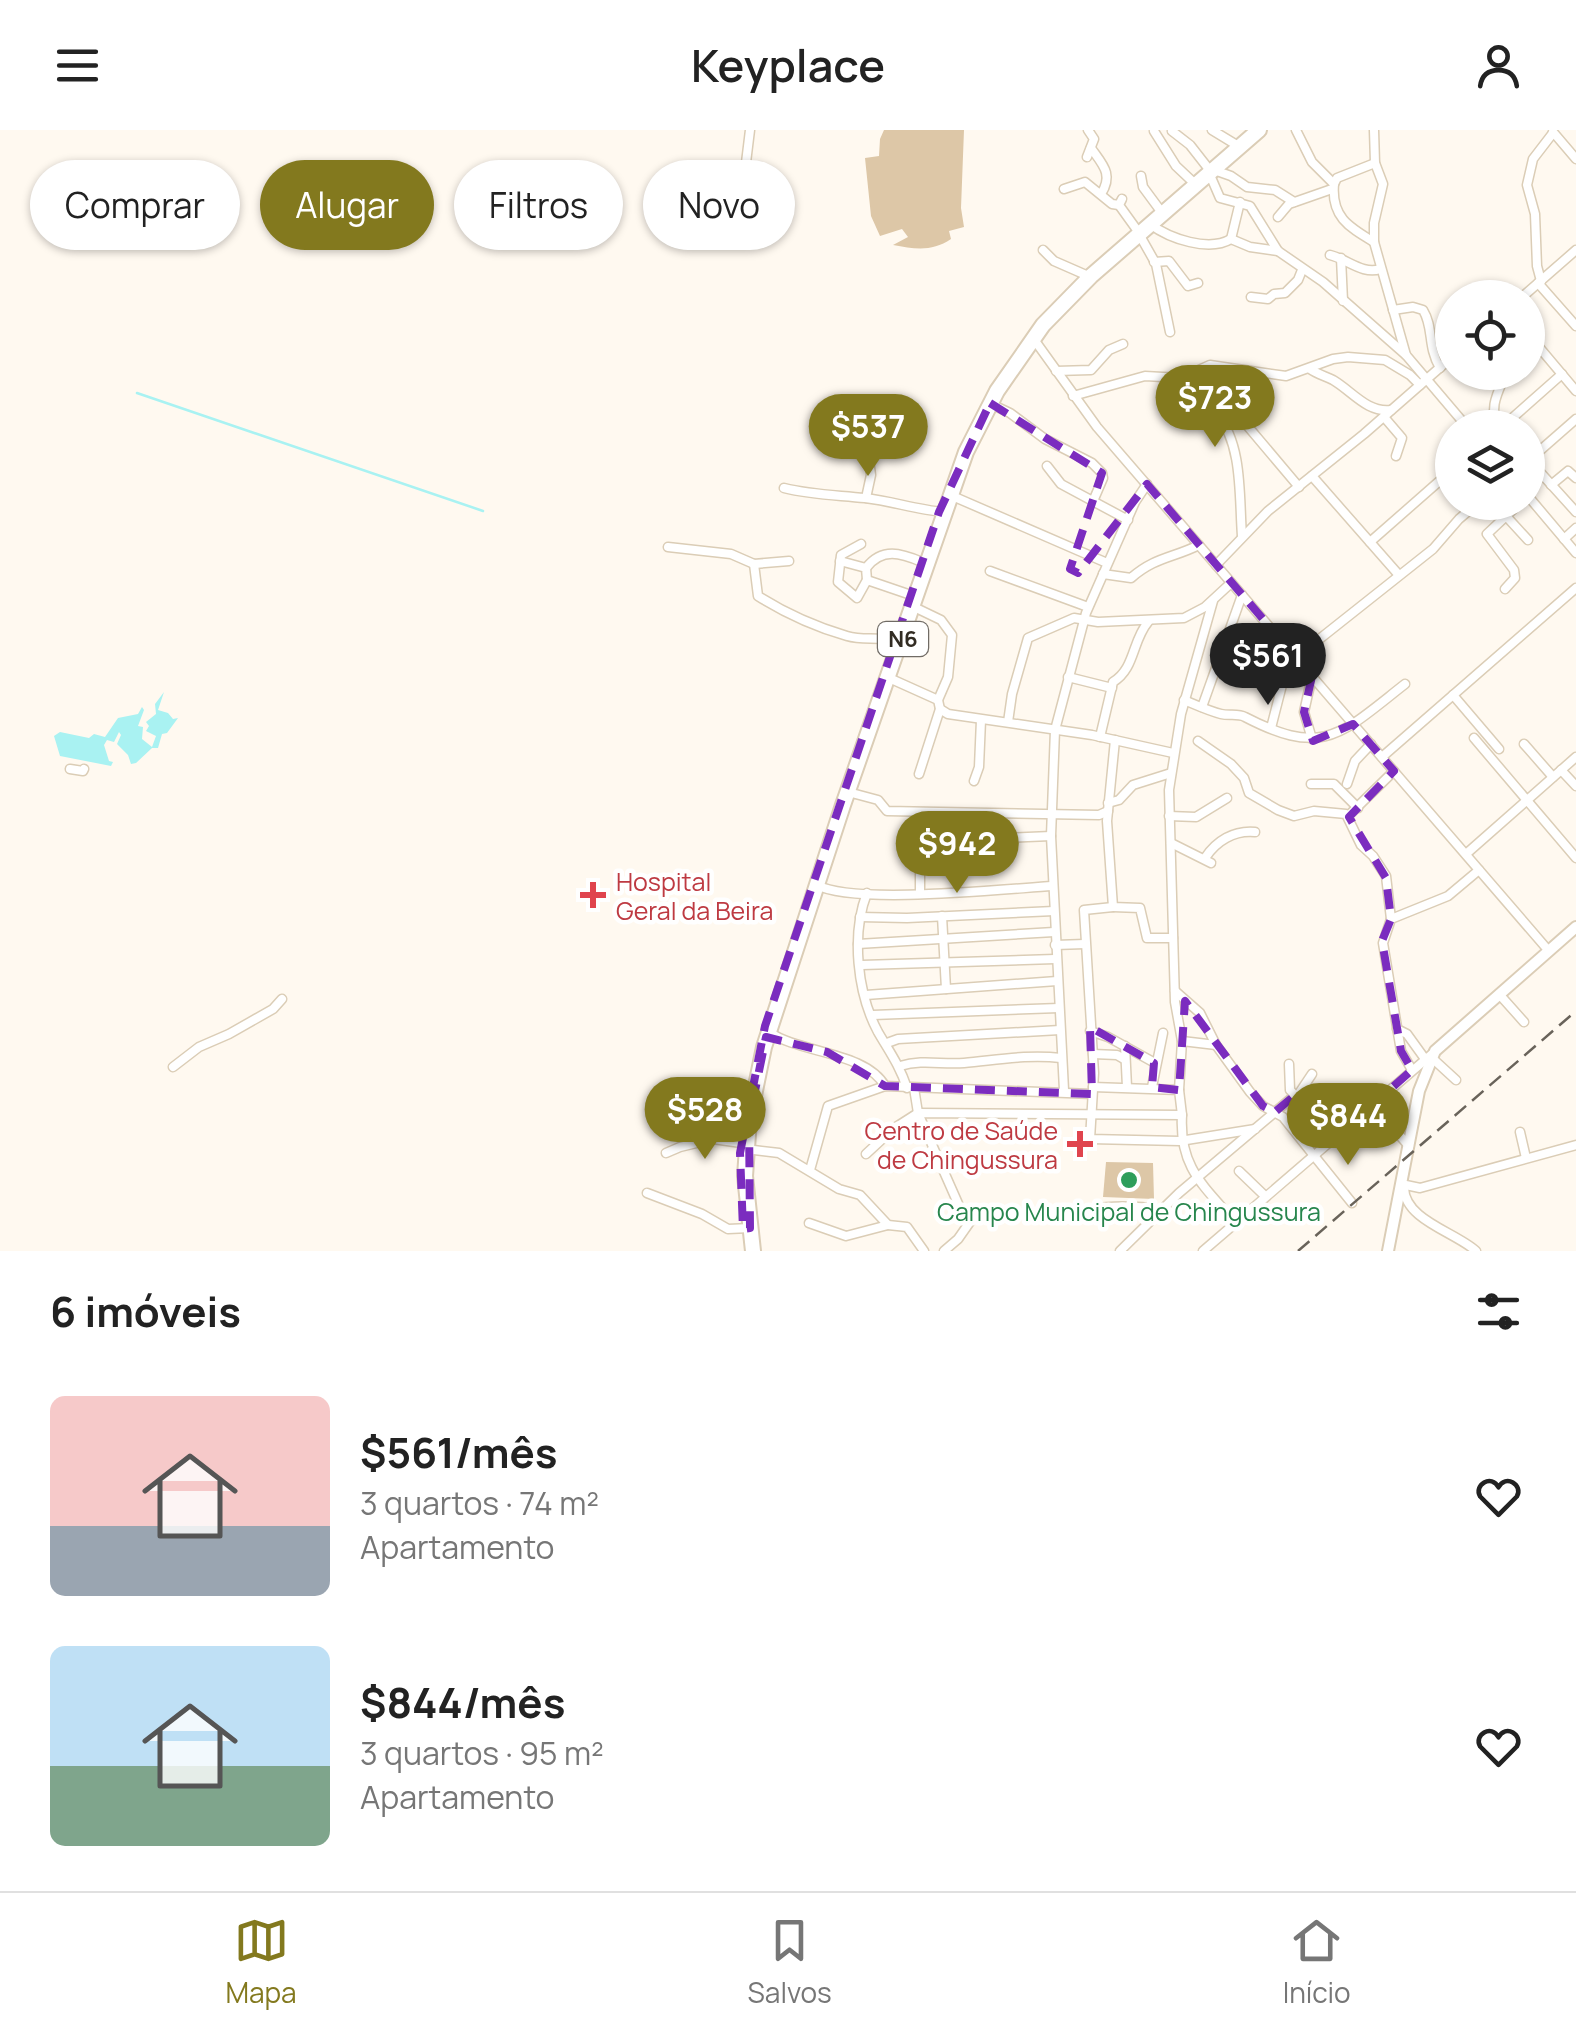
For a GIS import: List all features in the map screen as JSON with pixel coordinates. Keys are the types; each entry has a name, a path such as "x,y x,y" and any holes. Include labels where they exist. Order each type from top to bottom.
{"highway":[{"name":"N6","path":"749,1251 744,1146 749,1093 765,1026 912,601 922,562 961,464 990,403 1033,338 1074,292 1160,210 1207,177 1235,144 1256,130"},
{"name":"N6","path":"744,1146 768,1032 974,424 1007,366 1040,323 1086,275 1207,177 1256,130"}],"main road":[{"path":"1388,1251 1420,1091 1431,1056 1576,927"}],"street":[{"path":"746,160 750,130"},
{"path":"1088,130 1094,139 1089,152 1105,166 1108,178 1101,194"},
{"path":"1172,130 1190,145 1220,198 1240,202 1256,212 1278,250 1406,355"},
{"path":"1212,130 1235,144"},
{"path":"1296,130 1312,162 1333,187 1337,211 1345,226 1374,242"},
{"path":"1374,130 1375,163 1383,184 1374,242 1380,269 1406,355 1423,382 1450,410"},
{"path":"1144,137 1154,131 1176,166 1207,177 1231,176 1247,187 1275,190 1294,202"},
{"path":"1539,280 1536,214 1527,185 1532,159 1552,131 1576,159"},
{"path":"1278,217 1284,207 1333,187 1337,178 1375,163"},
{"path":"1141,176 1143,187 1160,210"},
{"path":"1064,190 1084,182 1112,204 1120,202 1142,229 1170,332"},
{"path":"1231,239 1240,202"},
{"path":"1142,229 1210,246 1231,239 1250,247 1278,250"},
{"path":"1043,250 1059,264 1086,275"},
{"path":"1541,280 1576,250"},
{"path":"1330,255 1364,270 1380,269"},
{"path":"1341,258 1343,301"},
{"path":"1154,262 1169,261 1188,286 1198,283"},
{"path":"1251,297 1268,299 1285,293 1302,270"},
{"path":"1545,289 1576,326"},
{"path":"1393,310 1418,307 1426,314 1429,347 1435,358"},
{"path":"1033,338 1073,396 1216,566 1548,950"},
{"path":"1056,370 1091,370 1110,350 1124,344"},
{"path":"1545,354 1576,391"},
{"path":"1073,396 1144,376 1177,378 1210,364 1274,376 1339,358 1383,360 1423,382"},
{"path":"1310,369 1388,414 1402,438 1396,456"},
{"path":"1216,566 1242,536 1435,372"},
{"path":"1521,410 1562,374"},
{"path":"1177,378 1187,394 1216,413 1232,437 1242,536"},
{"path":"990,403 1098,467 1103,478 1094,500"},
{"path":"1216,413 1223,406 1234,410 1299,487"},
{"path":"1545,446 1576,419"},
{"path":"818,427 842,440 857,434 866,437 870,480 866,498"},
{"path":"1047,466 1062,484 1128,520"},
{"path":"1552,485 1568,471 1576,478"},
{"path":"1312,476 1398,574"},
{"path":"1545,478 1576,512"},
{"path":"1064,1090 1052,886 1055,730 1088,607 1138,495 1147,484"},
{"path":"1370,542 1435,485"},
{"path":"784,488 942,512"},
{"path":"950,494 1107,563"},
{"path":"1545,516 1576,552"},
{"path":"1271,728 1287,672 1296,657 1433,549 1458,520"},
{"path":"1502,520 1486,536 1514,570 1515,578 1505,589"},
{"path":"1510,520 1528,540"},
{"path":"1564,539 1576,528"},
{"path":"861,544 846,550 840,560 838,582 855,598 867,580 866,568"},
{"path":"1103,574 1131,578 1174,552 1199,545"},
{"path":"668,547 731,554 754,564 789,560"},
{"path":"866,568 879,556 894,553 922,562"},
{"path":"840,560 866,568"},
{"path":"754,564 758,596 776,608 848,637 896,642"},
{"path":"990,571 1088,607"},
{"path":"867,580 912,601 941,620 952,635 948,676 919,774"},
{"path":"1008,722 1026,639 1068,619 1148,622 1184,618 1212,601 1231,583"},
{"path":"1382,756 1576,588"},
{"path":"1202,706 1242,595"},
{"path":"1212,601 1184,700 1171,773 1175,991 1182,1041 1180,1141 1197,1178 1236,1222"},
{"path":"1100,737 1115,680 1125,673 1141,630 1148,622"},
{"path":"1312,676 1304,712 1312,739"},
{"path":"889,678 939,705 982,720 1100,737 1174,753"},
{"path":"1068,678 1112,688"},
{"path":"1184,700 1223,714 1242,716 1296,739 1312,739 1353,724 1405,684"},
{"path":"1453,695 1499,748"},
{"path":"974,781 979,766 982,720"},
{"path":"1474,738 1576,858"},
{"path":"1113,906 1106,812 1114,740"},
{"path":"1198,741 1231,764 1244,778 1249,793 1278,810 1294,816 1303,811 1325,810 1348,816"},
{"path":"1346,784 1355,761 1370,744"},
{"path":"1524,744 1576,786"},
{"path":"1466,854 1576,757"},
{"path":"70,769 84,769"},
{"path":"1348,816 1394,771"},
{"path":"848,792 878,800 886,810 1106,812 1133,784 1171,773"},
{"path":"1311,784 1334,784 1358,808"},
{"path":"1169,816 1196,817 1227,798"},
{"path":"1348,816 1359,842 1386,876 1390,918 1383,944 1401,1051 1412,1070"},
{"path":"1171,843 1208,861 1222,840 1244,831 1254,832"},
{"path":"920,892 920,842 1051,836"},
{"path":"919,868 957,866 957,839"},
{"path":"1390,918 1448,896 1479,870"},
{"path":"817,885 832,893 868,894 1052,886"},
{"path":"868,894 860,917 858,944 866,995 878,1031 900,1066 964,1217 972,1219 944,1251"},
{"path":"1173,938 1146,938 1140,908 1084,909 1093,1054 1090,1139 1180,1141 1255,1129"},
{"path":"860,917 1054,910"},
{"path":"942,916 946,989"},
{"path":"858,944 1054,932"},
{"path":"1056,945 1085,944"},
{"path":"862,966 1056,958"},
{"path":"866,995 1057,981"},
{"path":"1175,991 1200,1013 1216,1045 1258,1101 1275,1112 1315,1154 1352,1202"},
{"path":"1499,994 1524,1022"},
{"path":"174,1067 198,1047 226,1036 273,1008 282,998"},
{"path":"873,1015 1059,1008"},
{"path":"1397,1029 1456,1080"},
{"path":"887,1044 898,1039 1060,1030"},
{"path":"1090,1031 1154,1063"},
{"path":"768,1032 863,1068 885,1086"},
{"path":"1152,1087 1163,1033"},
{"path":"1182,1041 1216,1045"},
{"path":"1125,1046 1127,1088"},
{"path":"1093,1054 1124,1059"},
{"path":"900,1066 922,1061 962,1063 1018,1056 1062,1058"},
{"path":"1203,1251 1431,1056"},
{"path":"1289,1064 1289,1088 1335,1138"},
{"path":"1120,1251 1197,1178 1296,1097 1312,1074"},
{"path":"810,1170 828,1106 885,1086 1179,1090"},
{"path":"1372,1105 1409,1146"},
{"path":"866,1154 918,1113 1182,1115"},
{"path":"1520,1132 1526,1158"},
{"path":"666,1154 711,1140 780,1153 839,1189 865,1197 888,1226"},
{"path":"1476,1251 1413,1211 1405,1199 1403,1184 1420,1188 1576,1145"},
{"path":"1239,1171 1265,1196"},
{"path":"647,1193 702,1214 728,1229 746,1229"},
{"path":"1050,1214 1083,1208 1144,1206 1161,1210"},
{"path":"809,1223 846,1236 903,1224 924,1251"}],"highlighted area":[{"path":"990,403 1102,473 1070,569 1078,573 1147,484 1312,676 1304,712 1313,741 1353,724 1394,771 1349,817 1386,878 1391,919 1382,941 1401,1051 1412,1070 1335,1138 1294,1096 1275,1112 1263,1106 1185,1001 1179,1090 1152,1087 1154,1063 1090,1027 1092,1094 885,1086 827,1052 766,1037 749,1120 750,1228 743,1229 740,1153 765,1026 939,512"}],"shaded area":[{"path":"884,130 964,130 964,227 949,231 951,239 937,246 909,248 893,245 908,237 902,229 880,236 871,216 865,158 879,156"},
{"name":"Campo Municipal de Chingussura","path":"1106,1162 1153,1163 1154,1199 1103,1197"}],"water":[{"path":"164,692 158,710 178,718 162,734 158,748 152,748 136,763 131,764 117,744 119,732 114,742 107,740 104,745 109,761 113,762 111,766 60,756 54,736 60,732 105,737 118,718 138,714 142,707 138,726 143,727 142,739 152,747 156,736 146,731 146,722 156,714 155,704"}],"waterway":[{"path":"137,393 483,511"}],"railway":[{"path":"1298,1251 1576,1011"}],"place":[{"name":"Hospital Geral da Beira","path":"593,895"},
{"name":"Centro de Saúde de Chingussura","path":"1080,1144"},
{"name":"Campo Municipal de Chingussura","path":"1129,1180"}]}
